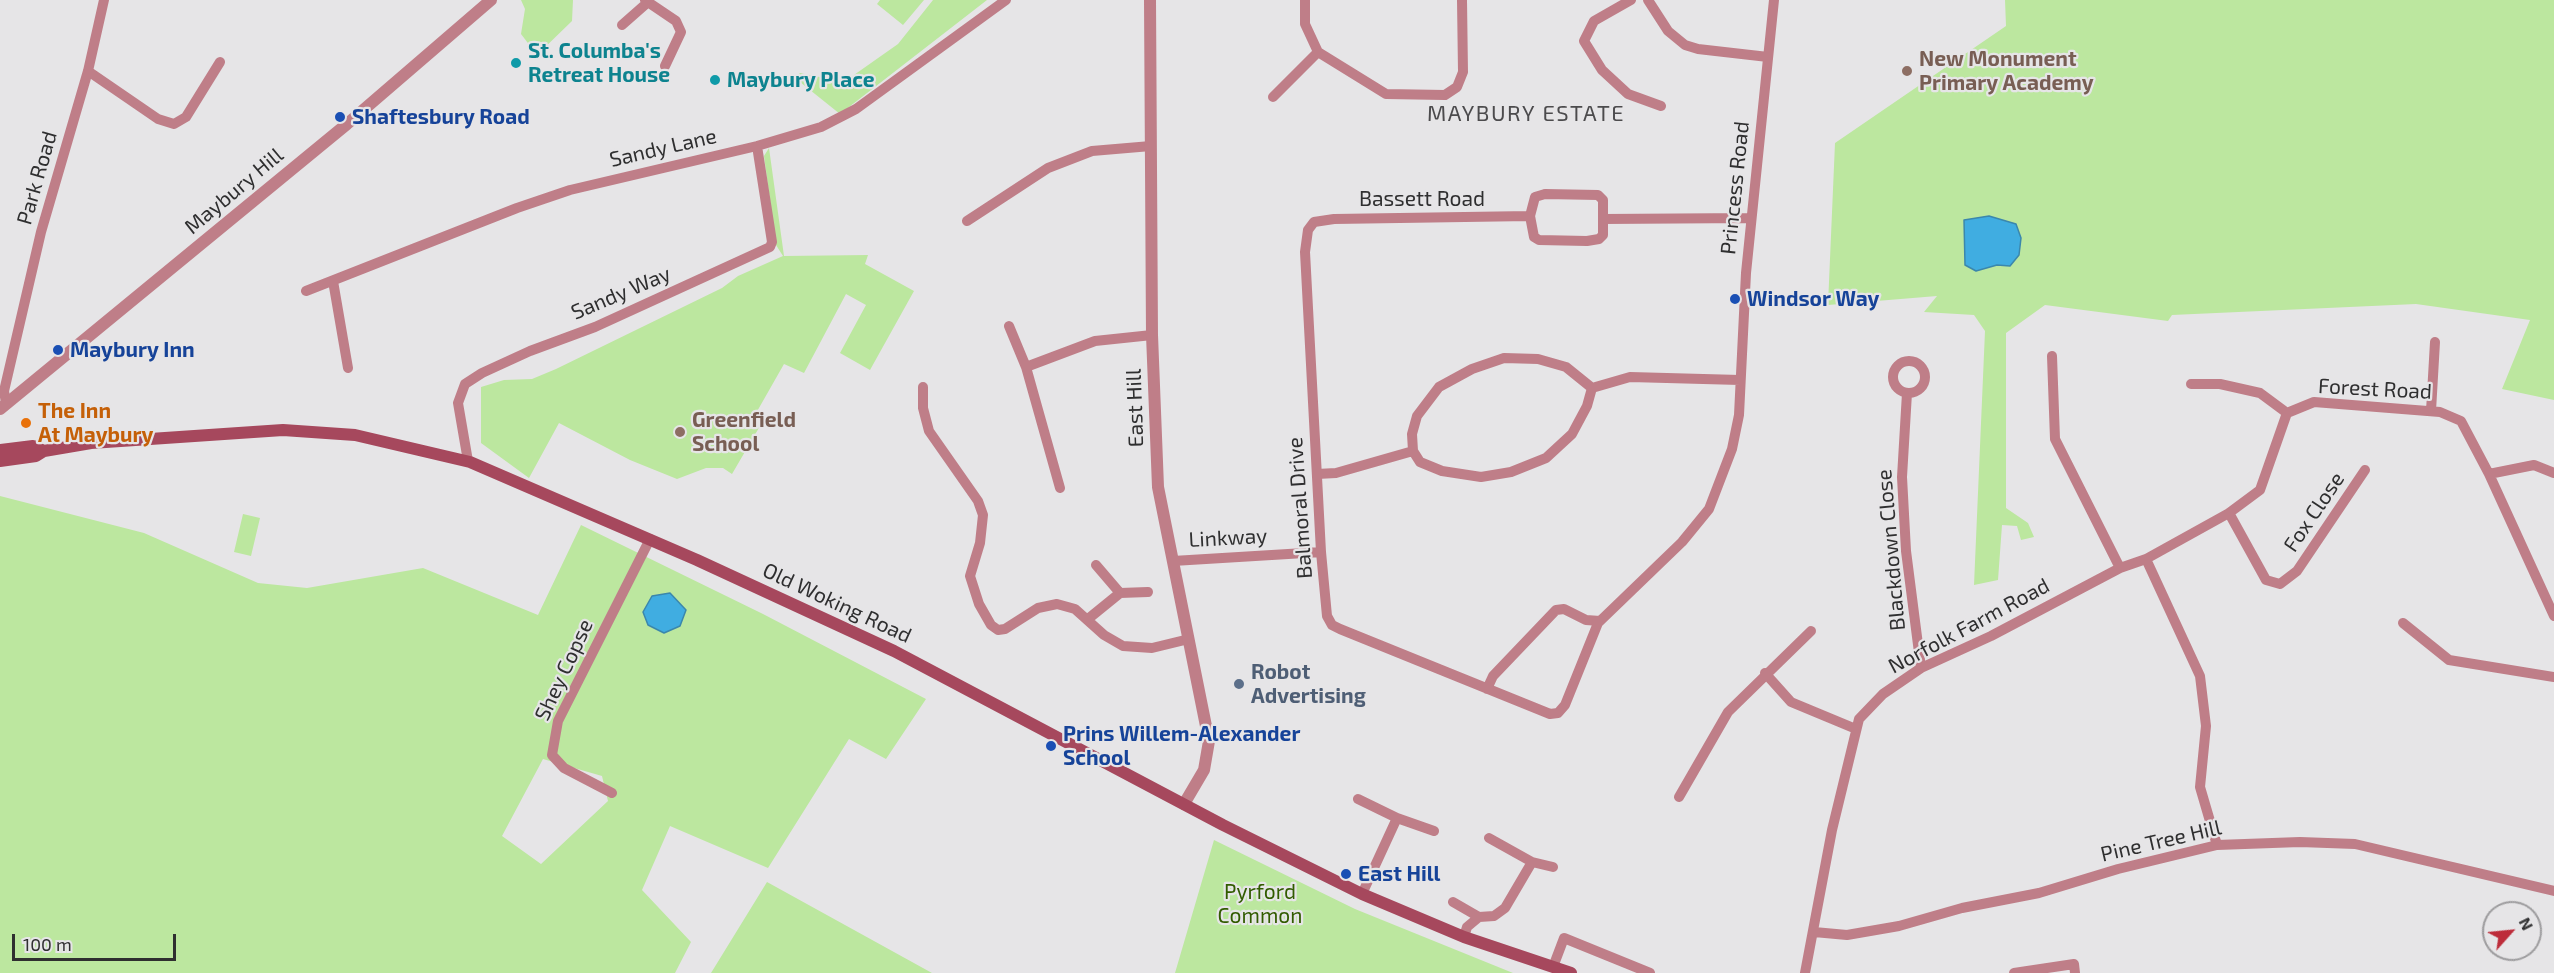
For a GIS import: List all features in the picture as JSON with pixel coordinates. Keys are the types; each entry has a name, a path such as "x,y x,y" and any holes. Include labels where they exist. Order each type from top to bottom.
{"main road":[{"name":"Old Woking Road","path":"0,461 36,456 44,451 91,443 283,430 354,435 468,461 650,539 894,651 1184,804 1362,894 1464,937 1571,973"},
{"name":"Old Woking Road","path":"0,450 33,446 44,451"}],"street":[{"name":"Park Road","path":"3,406 4,391 41,232 88,71 104,0"},
{"name":"Maybury Hill","path":"3,406 347,124 491,0"},
{"name":"Sandy Lane","path":"306,291 517,208 570,190 758,146 821,127 856,109 1006,0"},
{"name":"East Hill","path":"1150,0 1152,335 1158,487 1209,741 1204,770 1184,804"},
{"path":"1305,0 1305,24 1318,52 1386,93 1445,95 1457,87 1463,72 1462,0"},
{"path":"1631,0 1594,21 1584,41 1602,70 1628,94 1661,106"},
{"path":"1648,0 1668,31 1684,45 1698,49 1768,57"},
{"name":"Princess Road","path":"1740,380 1751,218 1774,0"},
{"path":"622,25 646,1 676,21 681,32 665,66"},
{"path":"1273,98 1318,52"},
{"path":"88,71 158,119 174,124 186,117 220,62"},
{"name":"Sandy Way","path":"468,461 458,403 465,384 482,373 530,351 595,327 770,247 772,242 758,146"},
{"path":"967,221 1059,164 1092,151 1151,146"},
{"path":"1545,194 1598,195 1603,200 1603,235 1599,239 1539,240 1534,237 1530,216 1535,197 1545,194"},
{"name":"Bassett Road","path":"1314,222 1334,219 1530,216"},
{"path":"1603,219 1751,218"},
{"name":"Balmoral Drive","path":"1314,222 1308,230 1305,252 1321,552 1327,616 1332,625 1550,714 1558,713 1565,705 1589,640 1600,621 1682,542 1708,509 1732,450 1739,415 1740,380"},
{"path":"333,281 348,368"},
{"path":"1009,326 1026,367 1060,488"},
{"path":"1026,367 1095,341 1152,335"},
{"path":"2431,411 2435,342"},
{"path":"2052,356 2055,439 2120,568"},
{"path":"1504,358 1538,359 1566,367 1592,388 1587,406 1572,434 1546,458 1511,472 1481,477 1442,471 1420,462 1413,451 1412,434 1417,416 1439,387 1472,369 1504,358"},
{"path":"1592,388 1630,377 1740,380"},
{"path":"2191,384 2220,384 2260,393 2287,413"},
{"path":"923,387 923,408 929,431 978,501 983,516 980,543 970,576 972,588 986,618 998,630 1005,629 1038,609 1057,604 1075,609 1104,635 1123,645 1152,648 1189,639"},
{"name":"Blackdown Close","path":"1907,393 1902,477 1906,551 1921,668"},
{"name":"Forest Road","path":"2287,413 2314,402 2440,412 2461,421 2489,474 2554,616"},
{"name":"Norfolk Farm Road","path":"1805,973 1832,830 1859,719 1883,694 1921,668 1991,636 2120,568 2146,559 2229,513 2260,490 2287,413"},
{"path":"1317,474 1336,473 1413,451"},
{"path":"2489,474 2534,465 2554,473"},
{"name":"Fox Close","path":"2229,513 2266,580 2280,584 2297,571 2365,470"},
{"name":"Shey Copse","path":"612,793 564,768 552,755 558,721 650,539"},
{"name":"Linkway","path":"1173,561 1321,552"},
{"path":"2146,559 2200,676 2206,726 2200,787 2217,845"},
{"path":"1095,565 1120,593"},
{"path":"1088,619 1120,593 1148,591"},
{"path":"1486,689 1493,676 1556,610 1571,610 1586,620 1600,621"},
{"path":"2403,623 2449,660 2554,677"},
{"path":"1678,797 1728,712 1765,673 1811,631"},
{"path":"1765,673 1791,702 1856,729"},
{"path":"1358,799 1397,818 1434,831"},
{"path":"1362,894 1397,818"},
{"path":"1489,838 1532,862 1553,867"},
{"name":"Pine Tree Hill","path":"1814,932 1847,935 1899,926 1962,908 2039,893 2118,869 2217,845 2300,842 2355,844 2554,891"},
{"path":"1453,902 1479,917 1494,916 1505,908 1532,862"},
{"path":"1464,937 1467,927 1479,917"},
{"path":"1553,967 1564,938 1650,973"},
{"path":"2014,973 2074,964 2074,973"}],"green space":[{"path":"521,0 573,0 572,21 537,55 521,34 525,9"},
{"path":"880,0 924,0 903,25 877,4"},
{"path":"933,0 987,0 840,114 795,78 800,73 844,82 898,44"},
{"path":"2005,0 2554,0 2554,400 2502,389 2530,320 2416,304 2172,315 2168,321 2045,305 2006,333 2006,508 2028,523 2034,537 2021,540 2017,526 2002,525 1998,580 1974,585 1985,331 1974,315 1924,312 1937,296 1828,305 1835,143 2006,26"},
{"path":"769,148 784,256 868,255 865,264 914,291 870,370 840,353 866,305 846,294 804,373 784,364 751,422 760,426 732,474 723,468 706,468 677,479 630,460 559,423 529,478 481,443 481,387 504,380 532,379 556,369 722,288 738,276 783,256 776,245 764,156"},
{"path":"0,496 144,533 258,583 307,588 423,568 538,615 581,525 763,614 926,699 886,759 849,739 768,868 670,826 642,890 691,942 675,973 0,973","holes":["543,759 602,776 608,801 541,864 502,836"]},
{"path":"243,514 260,518 251,556 234,552"},
{"name":"Pyrford Common","path":"1214,840 1355,909 1513,973 1175,973"},
{"path":"767,882 932,973 711,973"}],"water":[{"path":"1989,216 2016,224 2021,238 2019,255 2010,266 1997,265 1976,271 1965,265 1964,220"},
{"path":"670,593 686,610 680,626 664,633 648,625 643,612 652,596"}],"place":[{"name":"St. Columba's Retreat House","path":"516,63"},
{"name":"New Monument Primary Academy","path":"1907,71"},
{"name":"Maybury Place","path":"715,80"},
{"name":"Shaftesbury Road","path":"340,117"},
{"name":"Windsor Way","path":"1735,299"},
{"name":"Maybury Inn","path":"58,350"},
{"name":"The Inn At Maybury","path":"26,423"},
{"name":"Greenfield School","path":"680,432"},
{"name":"Robot Advertising","path":"1239,684"},
{"name":"Prins Willem-Alexander School","path":"1051,746"},
{"name":"East Hill","path":"1346,874"}],"district":[{"name":"MAYBURY ESTATE","path":"1526,114"}]}
